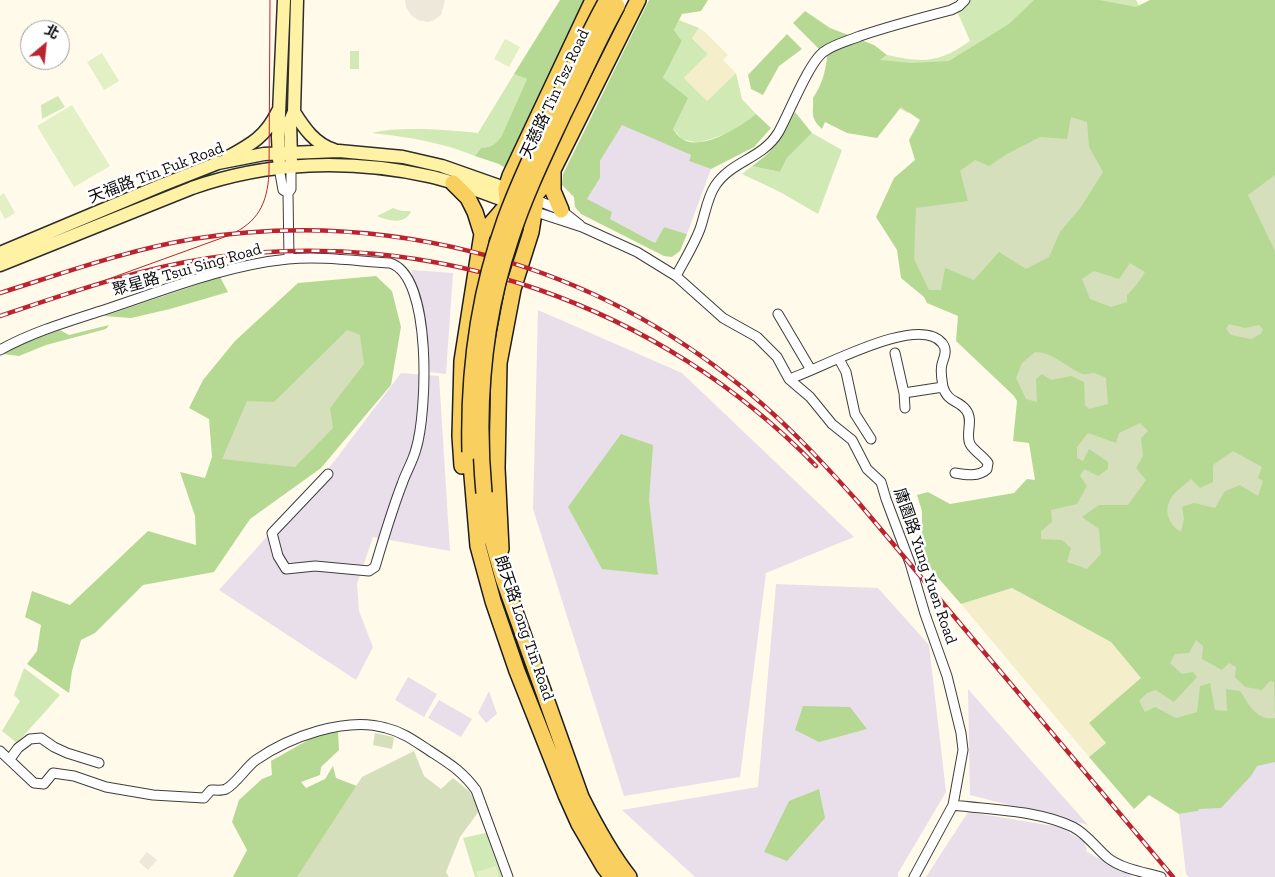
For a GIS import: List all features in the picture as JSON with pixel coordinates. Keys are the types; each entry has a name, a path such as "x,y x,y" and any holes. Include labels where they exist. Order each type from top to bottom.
{"main road":[{"path":"278,0 282,51"},
{"path":"284,0 281,107 285,167"},
{"path":"284,153 290,121 294,112 297,0"},
{"path":"502,578 496,468 499,363 513,290 531,232 521,200 523,148 593,0"},
{"name":"天慈路 Tin Tsz Road","path":"521,200 571,72 607,0"},
{"name":"天慈路 Tin Tsz Road","path":"521,200 620,0"},
{"path":"482,234 521,200 540,190 553,170 638,0"},
{"path":"218,163 248,146 264,134 281,107"},
{"path":"294,112 307,131 317,141 339,151"},
{"name":"天福路 Tin Fuk Road","path":"0,253 162,184 218,163 284,153 339,151 384,154 420,160 442,166 521,200"},
{"name":"天福路 Tin Fuk Road","path":"0,265 220,178 258,170 328,165 370,166 428,176 521,200"},
{"path":"553,170 553,191 561,210"},
{"path":"453,183 462,190 471,202 482,234 462,360 460,436 463,473 478,546"},
{"name":"朗天路 Long Tin Road","path":"521,200 492,261 478,324 471,376 470,452 478,546 493,601 514,662 566,795 579,824 604,867 612,877"},
{"name":"朗天路 Long Tin Road","path":"521,200 498,281 486,343 480,416 484,493 488,525 502,578 581,797 596,826 620,866 629,877"}],"street":[{"path":"676,276 699,231 713,188 721,177 733,167 750,159 768,146 778,133 813,64 823,52 844,42 895,24 951,10 965,0"},
{"path":"285,167 283,190 288,193 289,259"},
{"name":"天福路 Tin Fuk Road","path":"521,200 561,210 582,227"},
{"path":"521,200 582,227"},
{"name":"庸園路 Yung Yuen Road","path":"582,227 610,238 637,252 676,276 723,318 757,337 777,357 789,379 810,396 832,424 852,440 867,469 881,482 910,562 947,676 961,732 963,750 953,805 914,877"},
{"name":"聚星路 Tsui Sing Road","path":"0,350 23,338 40,332 162,291 226,272 289,259 327,258 396,264 407,278 419,311 422,330 424,378 416,448 401,485 375,567 369,571 315,566 286,569 278,556 272,533 328,474"},
{"path":"778,314 811,370"},
{"path":"789,379 894,337 917,334 932,336 942,342 945,349 946,358 942,364 942,373 943,386 947,397 965,408 968,414 968,439 970,445 988,463 987,468 981,473 969,475 955,473"},
{"path":"895,353 904,393 905,408"},
{"path":"839,359 846,372 855,414 871,439"},
{"path":"904,393 943,386"},
{"path":"0,751 34,783 44,784 53,773 74,776 116,789 153,795 204,798 211,790 226,789 255,761 283,744 306,734 353,725 386,727 409,737 460,770 476,790 508,877"},
{"path":"10,759 18,748 30,739 41,738 67,754 100,762"},
{"path":"953,805 1020,813 1068,825 1083,834 1107,858 1114,862 1161,877"}],"shaded area":[{"path":"405,0 445,0 441,15 428,22 418,20 411,15 406,7"},
{"path":"699,28 728,55 723,60 736,73 707,101 684,78 708,54 692,37"},
{"path":"622,124 691,155 689,161 711,169 687,234 664,227 655,243 610,219 587,199 600,178 600,161"},
{"path":"412,270 453,273 446,374 430,372 423,305 412,279"},
{"path":"538,310 682,373 854,537 766,573 740,777 624,796 533,509"},
{"path":"401,373 439,376 450,551 373,537 357,584 359,611 373,647 356,680 219,590 333,463"},
{"path":"776,584 878,588 929,645 946,792 898,873 898,877 695,877 622,810 758,787"},
{"path":"1012,588 1111,642 1142,679 1089,723 1106,743 1089,757 961,604"},
{"path":"408,677 437,694 424,717 395,700"},
{"path":"968,689 1088,825 970,795"},
{"path":"489,691 497,714 486,723 478,713"},
{"path":"439,700 472,719 461,737 428,718"},
{"path":"1275,733 1275,877 1189,877 1186,874 1179,814 1198,811 1193,743"},
{"path":"968,812 1060,827 1085,842 1087,852 1133,877 926,877"},
{"path":"147,852 157,860 148,870 139,862"}],"green space":[{"path":"560,0 585,0 509,170 499,164 475,156 481,148 492,145 501,137 527,79 514,74"},
{"path":"649,0 708,0 701,11 682,14 674,30 682,41 663,78 688,98 673,129 678,135 689,142 709,140 730,131 756,114 771,128 754,147 711,169 689,161 691,155 622,125 600,161 600,178 587,199 612,212 610,219 655,243 664,227 687,234 680,251 672,257 664,256 581,214 575,207 574,197 562,185 563,174"},
{"path":"968,0 1136,0 1142,11 919,91 908,113 895,106 873,64 887,55 921,60 940,57 949,54 970,41 957,11"},
{"path":"1034,0 1099,0 1136,7 1150,0 1275,0 1275,762 1257,766 1251,776 1221,808 1199,809 1198,811 1179,814 1149,795 1134,809 1089,757 1106,743 1089,723 1141,678 1111,642 1012,588 961,604 926,564 914,542 922,540 922,511 917,495 928,492 950,504 1014,493 1027,479 1035,480 1029,443 1013,441 1017,401 1014,396 956,341 958,316 927,303 924,297 901,278 897,250 876,217 894,178 915,160 909,140 920,120 901,107 877,138 847,133 825,122 822,129 814,118 813,98 823,79 827,57 793,23 805,11 830,28 874,45 887,55 880,60 911,63 949,61 1009,24"},
{"path":"679,20 699,28 692,38 708,54 684,78 707,101 736,73 742,99 756,114 748,122 726,134 698,143 682,139 673,129 663,78 682,41 674,30"},
{"path":"787,34 802,49 779,66 763,95 751,89 748,75"},
{"path":"505,39 520,47 509,67 494,59"},
{"path":"350,51 359,51 359,69 350,69"},
{"path":"102,53 119,81 104,90 87,62"},
{"path":"514,74 527,79 501,137 492,145 481,148 475,156 463,151 411,138 372,133 410,129 478,133"},
{"path":"58,96 65,107 42,119 41,105"},
{"path":"72,105 110,166 74,187 37,126"},
{"path":"795,112 812,133 787,158 780,172 752,166 773,148"},
{"path":"1071,117 1087,122 1089,147 1103,172 1081,207 1060,232 1049,257 1026,269 999,252 974,280 945,268 941,290 929,290 914,259 916,208 968,201 960,171 975,160 989,166 1007,154 1040,137 1067,139"},
{"path":"812,133 842,150 818,214 780,192 742,174 752,166 780,172 787,158"},
{"path":"1275,175 1275,251 1248,195"},
{"path":"4,193 15,213 5,219 0,210 0,196"},
{"path":"393,208 411,212 404,219 396,221 377,216"},
{"path":"1130,263 1145,272 1127,295 1127,302 1111,307 1090,299 1082,279 1094,271 1119,279"},
{"path":"376,276 392,291 401,327 391,385 321,468 250,519 214,572 143,585 95,633 81,640 72,671 69,693 27,664 37,651 41,625 25,617 32,591 70,605 148,531 196,545 195,516 180,472 205,478 212,457 209,419 189,408 203,380 235,341 298,283"},
{"path":"220,277 228,292 131,318 104,316"},
{"path":"1229,324 1245,328 1259,325 1263,329 1261,334 1251,339 1231,335 1226,329"},
{"path":"109,325 106,329 46,345 19,356 3,354 20,345 60,330 69,335"},
{"path":"347,330 360,335 364,364 330,408 333,428 295,467 222,459 247,401 274,402"},
{"path":"1035,352 1048,354 1082,374 1094,373 1106,378 1108,404 1089,409 1085,405 1084,382 1071,376 1051,380 1042,374 1036,379 1037,402 1026,399 1016,378 1022,363"},
{"path":"1140,423 1148,431 1141,438 1143,456 1136,468 1146,480 1128,505 1099,505 1082,517 1099,529 1101,554 1087,569 1067,562 1071,548 1062,540 1041,539 1041,531 1052,522 1051,510 1077,504 1087,486 1080,476 1084,469 1098,476 1108,469 1108,462 1089,449 1083,461 1077,458 1077,447 1088,433 1116,443 1119,433"},
{"path":"621,434 653,445 649,500 658,575 602,569 568,507"},
{"path":"1233,451 1262,467 1258,478 1263,481 1258,496 1240,485 1225,491 1215,508 1194,503 1182,507 1184,519 1181,532 1173,526 1168,517 1167,513 1171,498 1191,479 1200,488 1213,482 1213,465"},
{"path":"1196,640 1203,646 1202,659 1222,670 1229,663 1236,667 1235,677 1245,687 1262,690 1270,681 1274,682 1275,718 1263,717 1258,714 1240,691 1226,689 1227,711 1215,710 1210,683 1200,686 1197,712 1176,718 1155,707 1145,712 1139,701 1147,693 1156,690 1174,702 1197,677 1193,672 1182,674 1170,663 1175,654 1189,653"},
{"path":"24,668 60,695 17,743 2,731 20,701 14,695"},
{"path":"803,706 850,707 867,729 819,742 795,730"},
{"path":"338,732 339,750 321,767 320,775 301,782 306,788 325,779 333,766 336,778 357,786 332,850 298,875 298,877 233,877 247,850 232,822 239,800 262,779 272,775 271,761 317,735"},
{"path":"375,733 394,737 392,749 373,745"},
{"path":"414,751 424,776 441,789 453,778 470,792 479,811 460,837 446,872 449,877 297,877 362,777"},
{"path":"819,789 825,818 787,861 764,852 789,801"},
{"path":"490,832 504,877 475,877 463,838"},
{"path":"496,866 499,877 478,877 476,872"}],"tram line":[{"path":"78,290 230,235 248,224 259,211 266,194 269,174 270,0"}],"railway":[{"path":"0,293 144,249 193,239 264,231 335,231 405,238 475,252 542,273 608,301 670,335 728,376 780,420 812,452 858,502 1173,877"},
{"path":"0,316 129,275 209,258 293,251 376,254 458,267 538,289 614,321 687,361 754,409 816,466"}]}
